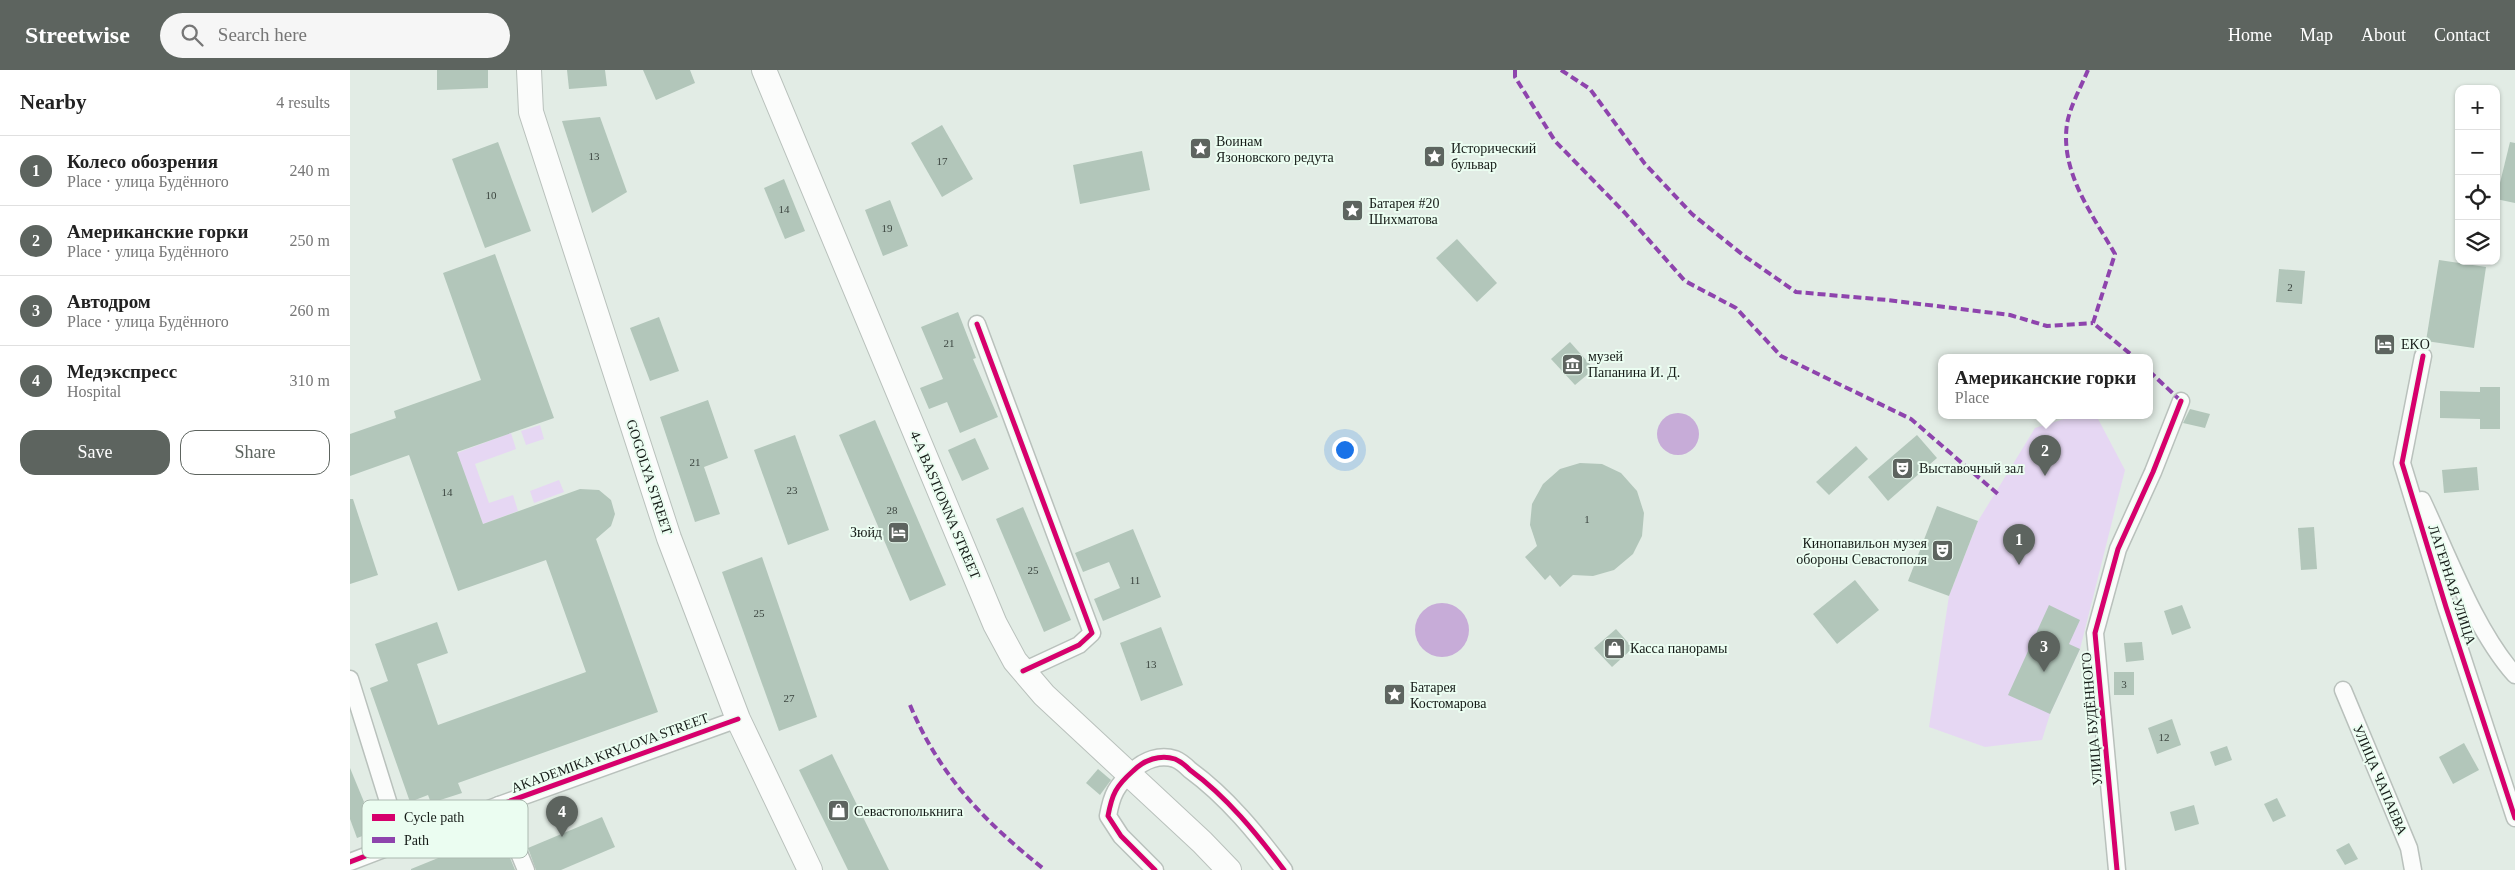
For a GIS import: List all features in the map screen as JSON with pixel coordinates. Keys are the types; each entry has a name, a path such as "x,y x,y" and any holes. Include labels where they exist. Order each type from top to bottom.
{"main road":[{"name":"GOGOLYA STREET","path":"529,70 531,112 669,538 738,719 810,870"},
{"name":"4-A BASTIONNA STREET","path":"764,70 995,624 1015,661 1044,695 1229,870"}],"street":[{"path":"977,324 1092,633 1079,645 1023,671"},
{"name":"ЛАГЕРНАЯ УЛИЦА","path":"2423,356 2402,463 2515,818"},
{"name":"УЛИЦА БУДЁННОГО","path":"2117,870 2095,633 2118,549 2153,472 2181,401"},
{"path":"2402,463 2472,605 2502,660 2515,674"},
{"path":"350,679 388,800"},
{"name":"УЛИЦА ЧАПАЕВА","path":"2343,690 2408,848 2413,870"},
{"name":"AKADEMIKA KRYLOVA STREET","path":"513,800 738,719"},
{"path":"1155,870 1121,836 1108,816 1112,794 1129,774 1141,764 1161,756 1176,759 1205,781 1239,814 1284,870"},
{"name":"AKADEMIKA KRYLOVA STREET","path":"350,862 362,858"},
{"path":"521,858 526,870"}],"shaded area":[{"path":"1682,413 1690,416 1696,422 1699,434 1696,446 1690,452 1674,455 1666,452 1660,446 1657,430 1660,422 1666,416"},
{"path":"2064,419 2098,419 2125,470 2080,649 2050,714 2042,740 1985,747 1929,727 1949,596 1978,521 2035,428"},
{"path":"540,425 544,439 526,445 521,431"},
{"path":"511,433 516,449 475,464 489,503 513,495 518,511 483,524 457,453"},
{"path":"559,480 564,492 534,503 530,491"},
{"path":"1442,603 1452,605 1461,611 1467,620 1469,630 1467,640 1461,649 1452,655 1442,657 1432,655 1423,649 1417,640 1415,630 1417,620 1423,611 1432,605"}],"building":[{"path":"437,70 488,70 488,88 437,90"},
{"path":"567,70 605,70 607,86 569,89"},
{"path":"643,70 690,70 695,83 656,100"},
{"path":"600,117 627,192 592,213 562,121"},
{"path":"942,125 973,179 942,197 911,143"},
{"path":"498,142 531,231 485,248 452,159"},
{"path":"2510,142 2515,143 2515,203 2500,200 2500,183"},
{"path":"1142,151 1150,190 1080,204 1073,165"},
{"path":"784,179 805,231 785,239 764,188"},
{"path":"890,200 908,246 883,256 865,210"},
{"path":"1457,239 1497,283 1477,302 1436,258"},
{"path":"495,254 554,418 457,452 483,524 580,489 599,490 611,500 615,514 611,526 596,539 658,712 458,783 462,793 440,800 430,800 428,795 415,800 409,800 370,688 388,681 375,644 437,622 448,653 417,664 438,725 586,672 546,560 458,591 409,455 350,476 350,434 396,418 394,411 481,380 443,273"},
{"path":"2439,260 2455,262 2455,265 2486,267 2474,348 2426,341"},
{"path":"2279,269 2305,271 2302,304 2276,302"},
{"path":"958,312 976,358 973,359 998,417 960,433 947,402 929,409 920,388 943,379 921,327"},
{"path":"659,317 679,371 650,381 630,328"},
{"name":"музей Папанина И. Д.","path":"1570,342 1594,369 1575,385 1551,359"},
{"path":"2480,387 2500,387 2500,429 2480,429 2480,419 2440,418 2440,391 2480,392"},
{"path":"708,400 728,458 704,467 720,514 695,522 660,417"},
{"path":"2190,409 2210,414 2205,428 2183,423"},
{"path":"875,420 946,585 910,601 839,435"},
{"path":"795,435 829,530 788,545 754,450"},
{"name":"Выставочный зал","path":"1917,435 1937,458 1888,501 1868,477"},
{"path":"975,438 989,469 962,481 948,450"},
{"path":"1856,446 1868,459 1829,495 1816,482"},
{"path":"1580,463 1602,464 1621,473 1637,491 1644,513 1642,536 1633,554 1614,570 1593,576 1573,575 1560,587 1550,575 1545,580 1525,557 1537,546 1530,525 1532,504 1543,484 1560,469"},
{"path":"2477,467 2479,490 2444,493 2442,470"},
{"path":"350,499 353,499 378,575 350,584"},
{"name":"Кинопавильон музея обороны Севастополя","path":"1937,506 1978,521 1949,596 1908,581"},
{"path":"1023,507 1071,620 1044,632 996,519"},
{"path":"2314,527 2317,569 2301,570 2298,528"},
{"path":"1133,529 1161,597 1103,621 1094,599 1120,588 1109,562 1083,572 1075,553"},
{"path":"762,557 817,717 779,731 722,572"},
{"path":"1855,580 1879,610 1837,644 1813,614"},
{"path":"2049,605 2080,620 2069,644 2080,649 2050,714 2008,695"},
{"path":"2182,605 2191,628 2172,635 2164,611"},
{"path":"1161,627 1183,685 1141,701 1120,643"},
{"name":"Касса панорамы","path":"1616,629 1633,648 1612,667 1594,648"},
{"path":"2142,642 2144,660 2126,662 2124,643"},
{"path":"2114,672 2134,672 2134,695 2114,695"},
{"path":"2172,719 2181,745 2157,754 2148,728"},
{"path":"2464,743 2479,770 2453,784 2439,757"},
{"path":"2227,746 2232,760 2215,766 2210,752"},
{"path":"832,754 889,870 848,870 799,770"},
{"path":"350,768 363,800 362,836 357,838 350,819"},
{"path":"1098,769 1111,780 1100,795 1086,783"},
{"path":"2277,798 2286,816 2273,822 2264,804"},
{"path":"2194,805 2199,824 2175,831 2170,812"},
{"path":"602,817 615,847 561,870 536,870 528,848"},
{"path":"2349,843 2358,859 2345,865 2336,850"},
{"path":"438,858 510,858 515,870 411,870"}],"marked path":[{"path":"1515,70 1515,77 1555,141 1625,213 1685,281 1736,308 1781,356 1911,419 1999,495"},
{"path":"1561,70 1590,89 1645,164 1692,214 1743,255 1796,292 1887,300 2010,315 2047,326 2093,323"},
{"path":"2088,70 2068,117 2066,142 2068,159 2080,192 2115,254 2093,323 2130,354"},
{"path":"2153,375 2181,401"},
{"path":"910,705 935,754 966,796 1003,834 1045,870"}],"cycle path":[{"path":"977,324 1092,633 1079,645 1023,671"},
{"path":"2423,356 2402,463 2446,607 2515,818"},
{"path":"2117,870 2095,633 2118,549 2153,472 2181,401"},
{"path":"513,800 738,719"},
{"path":"1155,870 1121,836 1108,816 1113,796 1122,781 1142,764 1152,759 1164,757 1181,762 1229,804 1284,870"},
{"path":"350,862 362,857"}],"place":[{"name":"Воинам Язоновского редута","path":"1200,149"},
{"name":"Исторический бульвар","path":"1435,156"},
{"name":"Батарея #20 Шихматова","path":"1353,211"},
{"name":"EKO","path":"2385,344"},
{"name":"музей Папанина И. Д.","path":"1572,364"},
{"name":"Выставочный зал","path":"1903,468"},
{"name":"Американские горки","path":"2045,476"},
{"name":"Зюйд","path":"898,532"},
{"name":"Кинопавильон музея обороны Севастополя","path":"1943,551"},
{"name":"Колесо обозрения","path":"2019,565"},
{"name":"Касса панорамы","path":"1614,648"},
{"name":"Автодром","path":"2044,672"},
{"name":"Батарея Костомарова","path":"1394,695"},
{"name":"Севастополькнига","path":"838,811"},
{"name":"Медэкспресс","path":"562,837"}]}
